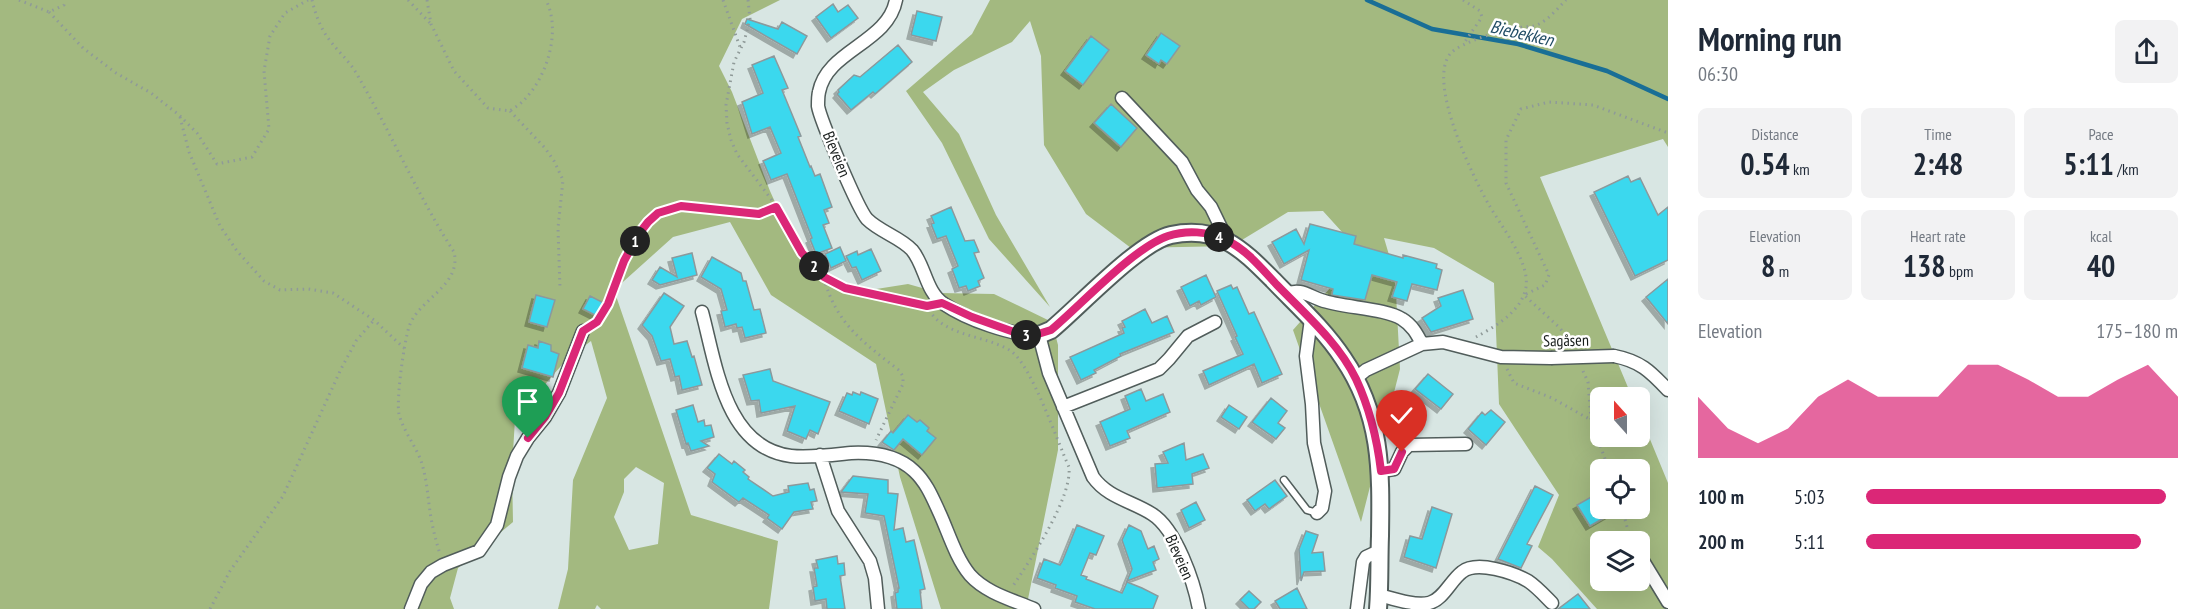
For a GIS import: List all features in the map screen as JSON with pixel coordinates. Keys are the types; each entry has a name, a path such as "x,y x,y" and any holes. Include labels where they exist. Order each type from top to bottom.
{"street":[{"name":"Bieveien","path":"896,0 884,25 836,64 825,77 819,91 818,107 864,216 875,227 910,248 920,262 931,289 942,303"},
{"path":"1122,98 1182,162 1197,190 1211,207 1227,240"},
{"path":"942,303 1014,332 1038,334 1051,330 1125,264 1155,241 1189,232 1204,232 1227,240 1248,256 1311,319 1330,340 1356,378 1373,421 1381,471 1379,602 1400,605 1435,601 1463,570 1488,567 1530,582 1552,603"},
{"path":"1286,294 1301,290 1337,306 1374,311 1401,318 1415,330 1422,344"},
{"path":"702,312 724,397 737,422 758,443 774,452 792,456 869,452 889,457 916,472 928,487 960,559 970,574 985,587 1034,609"},
{"path":"1311,319 1306,356 1314,443 1324,492 1322,508 1317,513"},
{"path":"1063,407 1158,369 1188,336 1215,322"},
{"path":"411,609 421,584 431,572 478,551 497,525 509,477 517,456 559,393 583,331"},
{"name":"Bieveien","path":"1038,334 1049,373 1093,477 1100,487 1152,514 1164,525 1173,538 1181,557 1196,594 1199,609"},
{"path":"1356,378 1366,370 1422,344 1443,342 1459,346"},
{"name":"Sagåsen","path":"1459,346 1501,357 1614,356 1628,359 1645,367 1668,390"},
{"path":"1381,471 1394,469 1402,452 1409,445 1466,444"},
{"path":"820,455 838,511 870,561 878,609"},
{"path":"1357,609 1363,562 1366,557 1379,551"},
{"path":"1650,572 1668,602"}],"lane":[{"path":"1284,480 1307,510 1317,513"}],"path":[{"path":"19,0 49,12 83,48 116,74 151,93 179,116 197,133 217,164 252,157 268,129 264,72 270,36 285,13 310,0 328,38 348,60 358,76 402,163 454,252 456,261 452,276 420,310 409,326 398,389 399,414 422,462 432,523 443,565"},
{"path":"49,12 64,5 65,0"},
{"path":"408,0 431,24"},
{"path":"427,0 431,24 453,71 488,108 510,111 545,148 563,180 558,228 560,288"},
{"path":"510,111 525,100 540,77 554,39 553,21 546,0"},
{"path":"723,0 741,49"},
{"path":"748,0 750,19 741,49 734,62 726,105 727,123 737,154 776,207 802,253 824,277 854,291 927,306 942,303"},
{"path":"1459,346 1496,326 1517,307 1524,295 1526,274 1518,253 1487,202 1455,133 1448,106 1443,75 1445,62 1450,53 1463,43 1482,17 1480,11 1463,0"},
{"path":"1463,43 1542,23 1566,0"},
{"path":"1524,295 1545,285 1549,275 1506,183 1506,140 1521,109 1549,102 1593,105 1668,133"},
{"path":"179,116 189,152 220,226 237,251 264,281 280,290 308,289 333,293 374,320 405,349"},
{"path":"583,331 597,322 608,304 624,261 638,235 658,213 681,206 759,214 776,207"},
{"path":"824,277 829,298 844,323 859,339 900,371 903,377 903,384 869,452"},
{"path":"1524,295 1560,328 1572,346"},
{"path":"927,306 930,313 949,328 1010,351 1019,359 1034,384 1069,467 1070,477 1062,501 1036,552 1013,586"},
{"path":"210,609 230,571 283,496 341,369 356,341 374,320"},
{"path":"1501,357 1514,382 1552,398 1590,419"},
{"path":"1580,364 1588,382 1590,407"}],"green space":[{"path":"0,0 780,0 742,19 719,66 732,92 770,191 798,253 851,293 908,284 940,293 994,294 1052,322 1058,345 1058,450 1026,609 941,609 900,477 876,364 771,295 730,222 673,237 614,290 691,515 778,541 769,609 601,609 597,605 595,609 558,609 568,569 573,480 607,398 591,341 567,359 515,419 512,469 513,522 458,568 450,598 454,609 0,609","holes":["636,467 664,483 658,544 629,550 614,517 624,492 624,479"]},
{"path":"990,0 1668,0 1668,147 1663,139 1540,177 1628,387 1590,387 1590,447 1650,447 1650,439 1668,483 1668,609 1597,609 1552,559 1538,547 1559,495 1499,404 1494,283 1434,248 1384,238 1395,275 1400,369 1361,522 1293,330 1361,253 1323,211 1288,212 1232,246 1131,248 1086,214 1044,145 1041,56 1030,21 1012,42 954,70 923,92 959,134 996,215 1050,307 989,239 942,143 906,91 972,34"}],"building":[{"path":"833,4 838,12 848,5 858,18 831,38 816,17"},
{"path":"917,11 942,17 936,41 911,35"},
{"path":"747,19 778,29 782,22 807,36 797,54 745,24"},
{"path":"1161,33 1180,46 1167,64 1161,60 1159,64 1146,55"},
{"path":"1091,36 1109,50 1083,85 1065,71"},
{"path":"898,45 912,62 875,94 873,92 851,110 837,94 838,90 854,75 860,77"},
{"path":"774,56 788,88 782,90 801,136 798,137 815,176 820,174 832,207 824,210 829,223 823,225 832,248 816,254 787,174 771,180 763,161 781,153 770,127 752,134 742,102 763,93 752,65"},
{"path":"1111,104 1137,128 1121,147 1094,123"},
{"path":"1628,176 1631,182 1640,178 1658,215 1668,207 1668,260 1635,276 1594,192"},
{"path":"951,207 965,241 974,240 979,252 974,253 984,278 978,281 980,286 968,291 966,286 959,288 952,269 958,266 946,236 937,239 931,224 934,223 931,216"},
{"path":"1310,224 1356,236 1354,244 1403,258 1403,255 1437,264 1436,268 1442,270 1437,290 1412,284 1407,301 1392,297 1397,282 1372,275 1365,300 1332,295 1333,289 1301,280 1309,250 1284,264 1272,242 1296,229 1304,244"},
{"path":"840,247 846,261 831,268 825,254"},
{"path":"871,249 881,271 862,280 856,267 852,268 846,256 857,251 858,255"},
{"path":"692,253 697,275 660,285 652,280 660,267 677,277 672,258"},
{"path":"712,257 741,273 743,281 746,281 754,310 760,309 766,333 745,338 742,327 737,328 736,324 725,327 721,311 727,310 721,289 701,277"},
{"path":"1206,275 1216,297 1201,305 1199,301 1190,306 1181,287"},
{"path":"1668,279 1668,324 1646,297"},
{"path":"1231,285 1233,289 1237,287 1249,314 1254,312 1282,374 1262,383 1254,364 1209,385 1203,371 1243,354 1217,291"},
{"path":"1463,290 1473,319 1431,332 1422,318 1441,306 1438,298"},
{"path":"664,293 684,306 670,327 674,344 687,341 702,385 682,390 679,376 675,377 670,359 661,361 652,336 642,325"},
{"path":"536,295 555,300 547,327 529,322"},
{"path":"590,296 604,303 597,316 583,309"},
{"path":"1145,309 1152,323 1167,316 1174,332 1120,354 1121,356 1094,370 1096,373 1081,380 1070,357 1124,333 1122,328 1125,327 1122,321"},
{"path":"539,341 551,345 551,351 559,354 553,377 522,368 528,345 538,348"},
{"path":"770,369 773,381 830,402 818,434 810,430 806,439 787,431 795,406 761,413 759,400 751,401 743,375"},
{"path":"1428,374 1453,394 1441,409 1415,389"},
{"path":"1141,389 1146,401 1163,394 1170,412 1127,431 1130,438 1110,446 1100,422 1130,409 1125,396"},
{"path":"853,392 860,395 861,392 878,399 869,424 839,411 847,393 852,395"},
{"path":"1271,398 1287,411 1278,423 1285,428 1276,439 1252,422"},
{"path":"693,405 698,422 704,420 705,426 711,425 714,437 701,441 709,446 691,451 688,443 686,444 676,410"},
{"path":"1229,405 1247,417 1239,429 1221,417"},
{"path":"1491,410 1505,422 1486,445 1468,429 1482,412 1485,415"},
{"path":"908,415 917,422 920,420 929,428 927,431 936,438 922,455 903,439 894,450 882,442"},
{"path":"1184,443 1186,460 1203,454 1209,468 1192,474 1193,484 1157,488 1155,464 1168,463 1163,452"},
{"path":"719,454 732,464 734,461 745,470 743,472 749,477 748,479 773,496 789,492 788,486 808,483 810,490 814,489 817,501 811,502 813,509 794,512 782,529 767,518 769,515 743,498 739,502 712,482 715,474 707,468"},
{"path":"853,476 888,480 888,493 898,494 894,530 903,528 906,542 914,540 925,589 920,590 922,609 897,609 895,593 899,588 884,516 865,513 868,494 841,492"},
{"path":"1275,480 1287,496 1269,509 1265,504 1255,511 1247,500"},
{"path":"1535,486 1553,495 1527,544 1532,546 1521,568 1498,559"},
{"path":"1590,498 1590,519 1602,519 1590,526 1577,505"},
{"path":"1196,502 1205,520 1189,528 1181,510"},
{"path":"1432,507 1452,514 1436,568 1404,557 1410,536 1422,539"},
{"path":"1077,525 1104,536 1096,555 1090,553 1081,575 1122,593 1127,582 1142,588 1158,596 1153,609 1095,609 1075,602 1077,596 1037,578 1044,559 1060,565"},
{"path":"1129,525 1141,531 1148,549 1154,546 1159,559 1153,562 1156,570 1127,581 1132,569 1122,540"},
{"path":"1306,531 1318,535 1312,553 1323,552 1325,571 1304,572 1301,581 1299,549"},
{"path":"837,556 838,564 844,563 845,575 840,576 845,609 827,609 826,599 815,601 813,587 817,586 814,568 818,568 816,560"},
{"path":"1297,588 1307,609 1280,609 1275,601"},
{"path":"1249,591 1261,602 1254,609 1249,609 1240,600"},
{"path":"1578,594 1590,609 1558,609"}],"waterway":[{"name":"Biebekken","path":"1367,0 1432,29 1518,44 1607,71 1668,99"}],"route":[{"path":"528,438 545,417 559,393 583,331 597,322 608,304 624,261 648,222 658,213 681,206 759,214 776,207 802,253 824,277 845,288 927,306 942,303 972,317 1028,335 1051,330 1125,264 1155,241 1189,232 1204,232 1227,240 1248,256 1311,319 1344,358 1356,378 1373,421 1381,471 1394,469 1402,452"}]}
